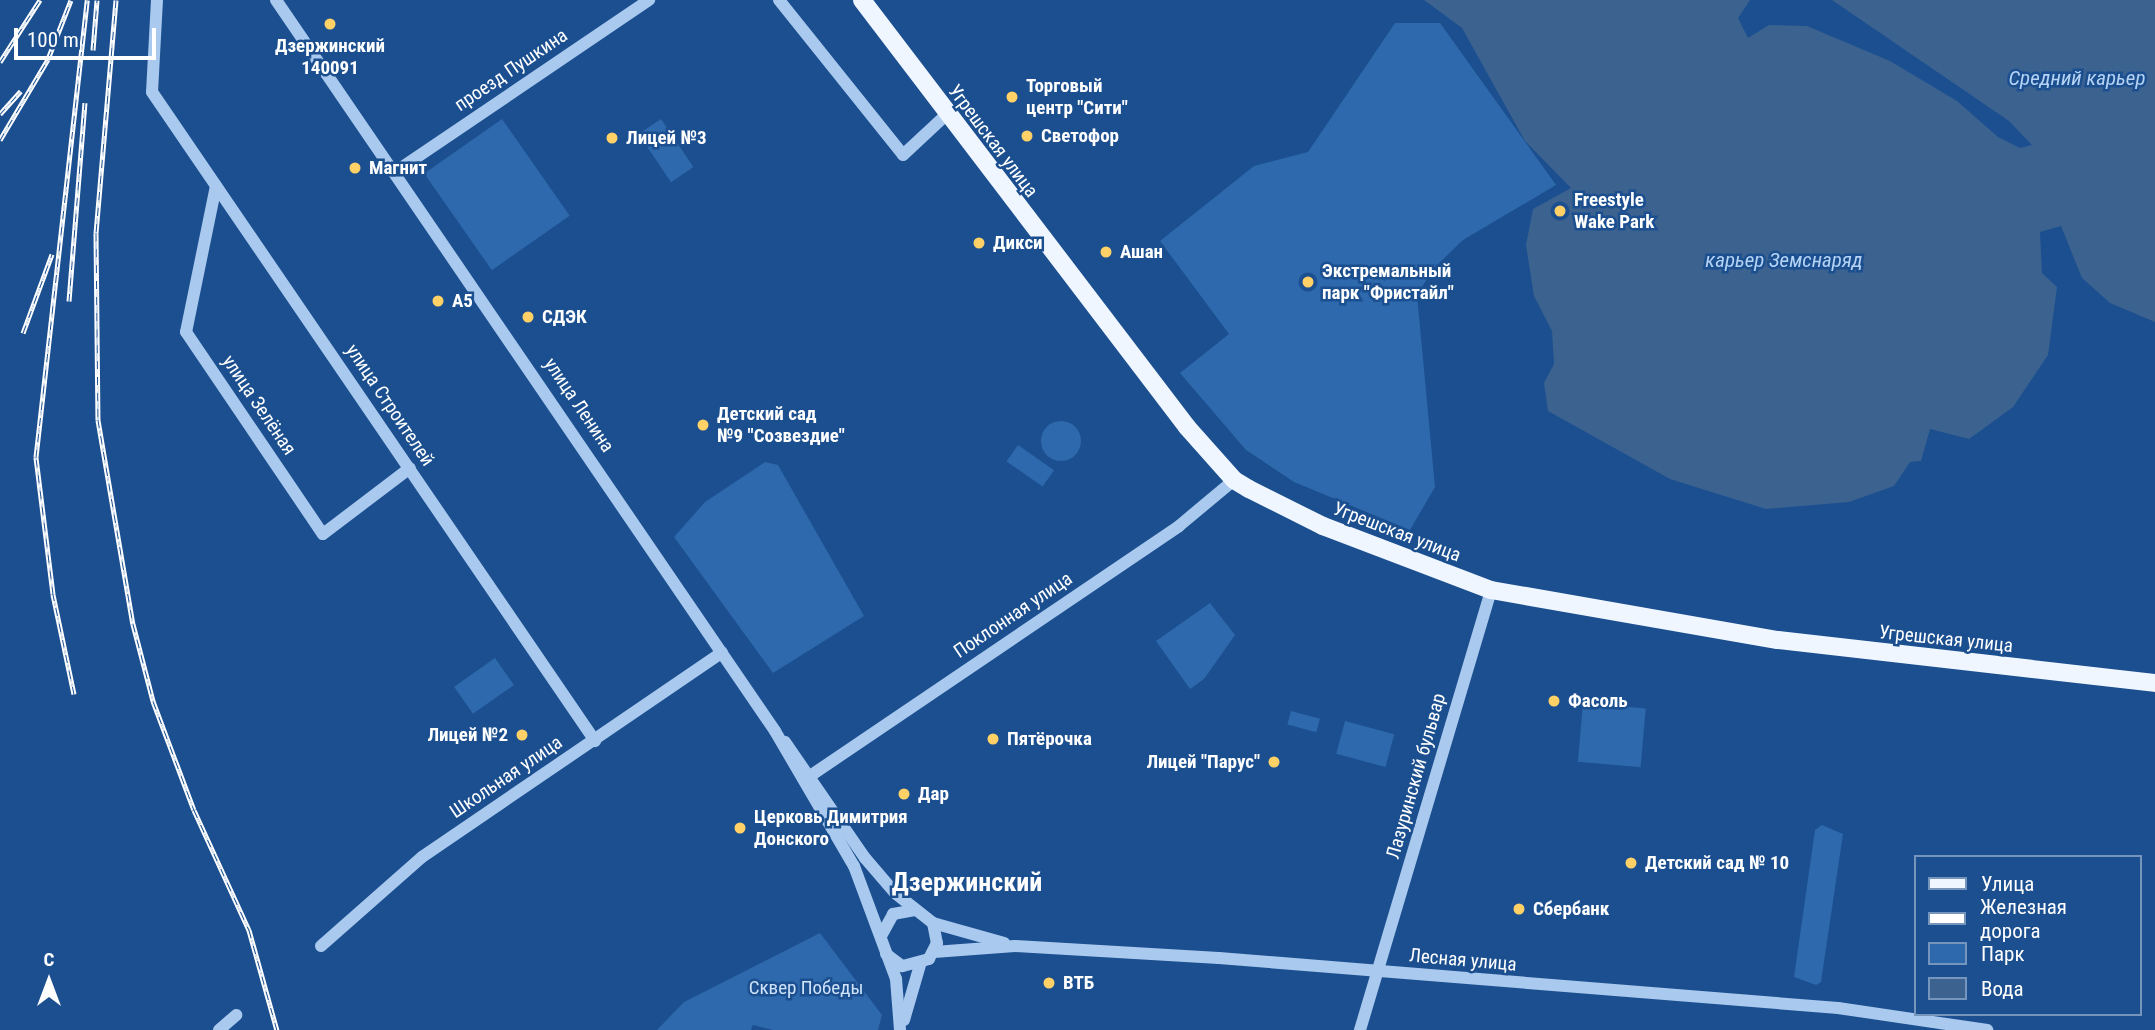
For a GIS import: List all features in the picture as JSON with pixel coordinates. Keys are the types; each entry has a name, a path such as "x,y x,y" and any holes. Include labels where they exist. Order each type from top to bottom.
{"main road":[{"name":"Угрешская улица","path":"862,0 1186,427 1234,480 1323,526 1491,590 1766,638 2155,683"}],"street":[{"name":"улица Строителей","path":"157,0 152,92 595,741"},
{"name":"улица Ленина","path":"276,0 775,731 854,866 898,988 900,1030"},
{"name":"проезд Пушкина","path":"395,172 649,0"},
{"path":"779,0 903,155 947,114"},
{"name":"улица Зелёная","path":"216,186 186,332 323,534 410,468"},
{"name":"Поклонная улица","path":"810,776 1179,526 1234,480"},
{"name":"Лазуринский бульвар","path":"1360,1030 1491,590"},
{"name":"Школьная улица","path":"321,946 422,857 722,652"},
{"name":"улица Ленина","path":"775,731 810,776 865,858 915,910 933,923 1014,946"},
{"path":"881,936 893,914 915,910"},
{"path":"884,952 902,966 920,965 934,952 937,933 933,923"},
{"name":"Лесная улица","path":"934,952 1014,946 1377,972 1838,1008 1987,1030"},
{"name":"улица Ленина","path":"900,1030 920,965"},
{"path":"219,1030 236,1015"}],"green space":[{"name":"Экстремальный парк \"Фристайл\"","path":"1395,23 1440,23 1556,185 1463,240 1433,269 1417,295 1435,487 1410,530 1294,482 1246,450 1180,373 1229,334 1160,241 1254,166 1308,152"},
{"path":"502,119 570,216 492,270 424,173"},
{"path":"661,119 693,167 671,182 639,134"},
{"path":"1061,421 1069,422 1075,427 1080,433 1080,449 1075,455 1069,460 1061,461 1053,460 1047,455 1042,449 1041,441 1042,433 1047,427 1053,422"},
{"path":"1018,445 1054,470 1043,487 1007,461"},
{"path":"765,462 778,465 864,616 773,673 674,537 705,502"},
{"path":"1210,603 1235,635 1204,679 1190,689 1156,641"},
{"path":"495,658 514,685 473,714 454,687"},
{"path":"1583,703 1646,708 1641,767 1578,762"},
{"path":"1291,711 1320,719 1316,732 1287,725"},
{"path":"1345,721 1394,734 1385,767 1336,754"},
{"path":"1822,825 1843,834 1821,982 1816,985 1794,977 1815,830"},
{"name":"Сквер Победы","path":"820,933 882,1015 878,1030 773,1030 753,1025 751,1030 657,1030 684,1002"}],"water":[{"name":"карьер Земснаряд","path":"1424,0 1750,0 1738,18 1748,38 1769,25 1807,26 1890,61 1957,101 1998,137 2020,148 2032,145 2009,121 1832,0 2155,0 2155,322 2110,303 2082,278 2061,226 2040,232 2042,273 2057,287 2048,355 2013,407 1969,439 1930,429 1921,461 1910,462 1894,486 1849,502 1766,509 1670,479 1548,411 1544,383 1554,364 1552,331 1534,296 1526,245 1533,209 1571,188 1525,141 1462,28"}],"railway":[{"path":"0,62 40,0"},
{"path":"0,140 48,59 71,0"},
{"path":"74,694 53,594 36,457 87,0"},
{"path":"93,50 97,0"},
{"path":"116,0 96,233 98,420 133,624 153,701 194,810 249,930 277,1030"},
{"path":"0,114 21,91"},
{"path":"69,301 85,103"},
{"path":"23,333 52,254"}],"place":[{"name":"Дзержинский 140091","path":"330,24"},
{"name":"Торговый центр \"Сити\"","path":"1012,97"},
{"name":"Светофор","path":"1027,136"},
{"name":"Лицей №3","path":"612,138"},
{"name":"Магнит","path":"355,168"},
{"name":"Freestyle Wake Park","path":"1560,211"},
{"name":"Дикси","path":"979,243"},
{"name":"Ашан","path":"1106,252"},
{"name":"Экстремальный парк \"Фристайл\"","path":"1308,282"},
{"name":"А5","path":"438,301"},
{"name":"СДЭК","path":"528,317"},
{"name":"Детский сад №9 \"Созвездие\"","path":"703,425"},
{"name":"Фасоль","path":"1554,701"},
{"name":"Лицей №2","path":"522,735"},
{"name":"Пятёрочка","path":"993,739"},
{"name":"Лицей \"Парус\"","path":"1274,762"},
{"name":"Дар","path":"904,794"},
{"name":"Церковь Димитрия Донского","path":"740,828"},
{"name":"Детский сад № 10","path":"1631,863"},
{"name":"Сбербанк","path":"1519,909"},
{"name":"ВТБ","path":"1049,983"}],"district":[{"name":"Дзержинский","path":"967,883"}],"water label":[{"name":"Средний карьер","path":"2077,78"}]}
